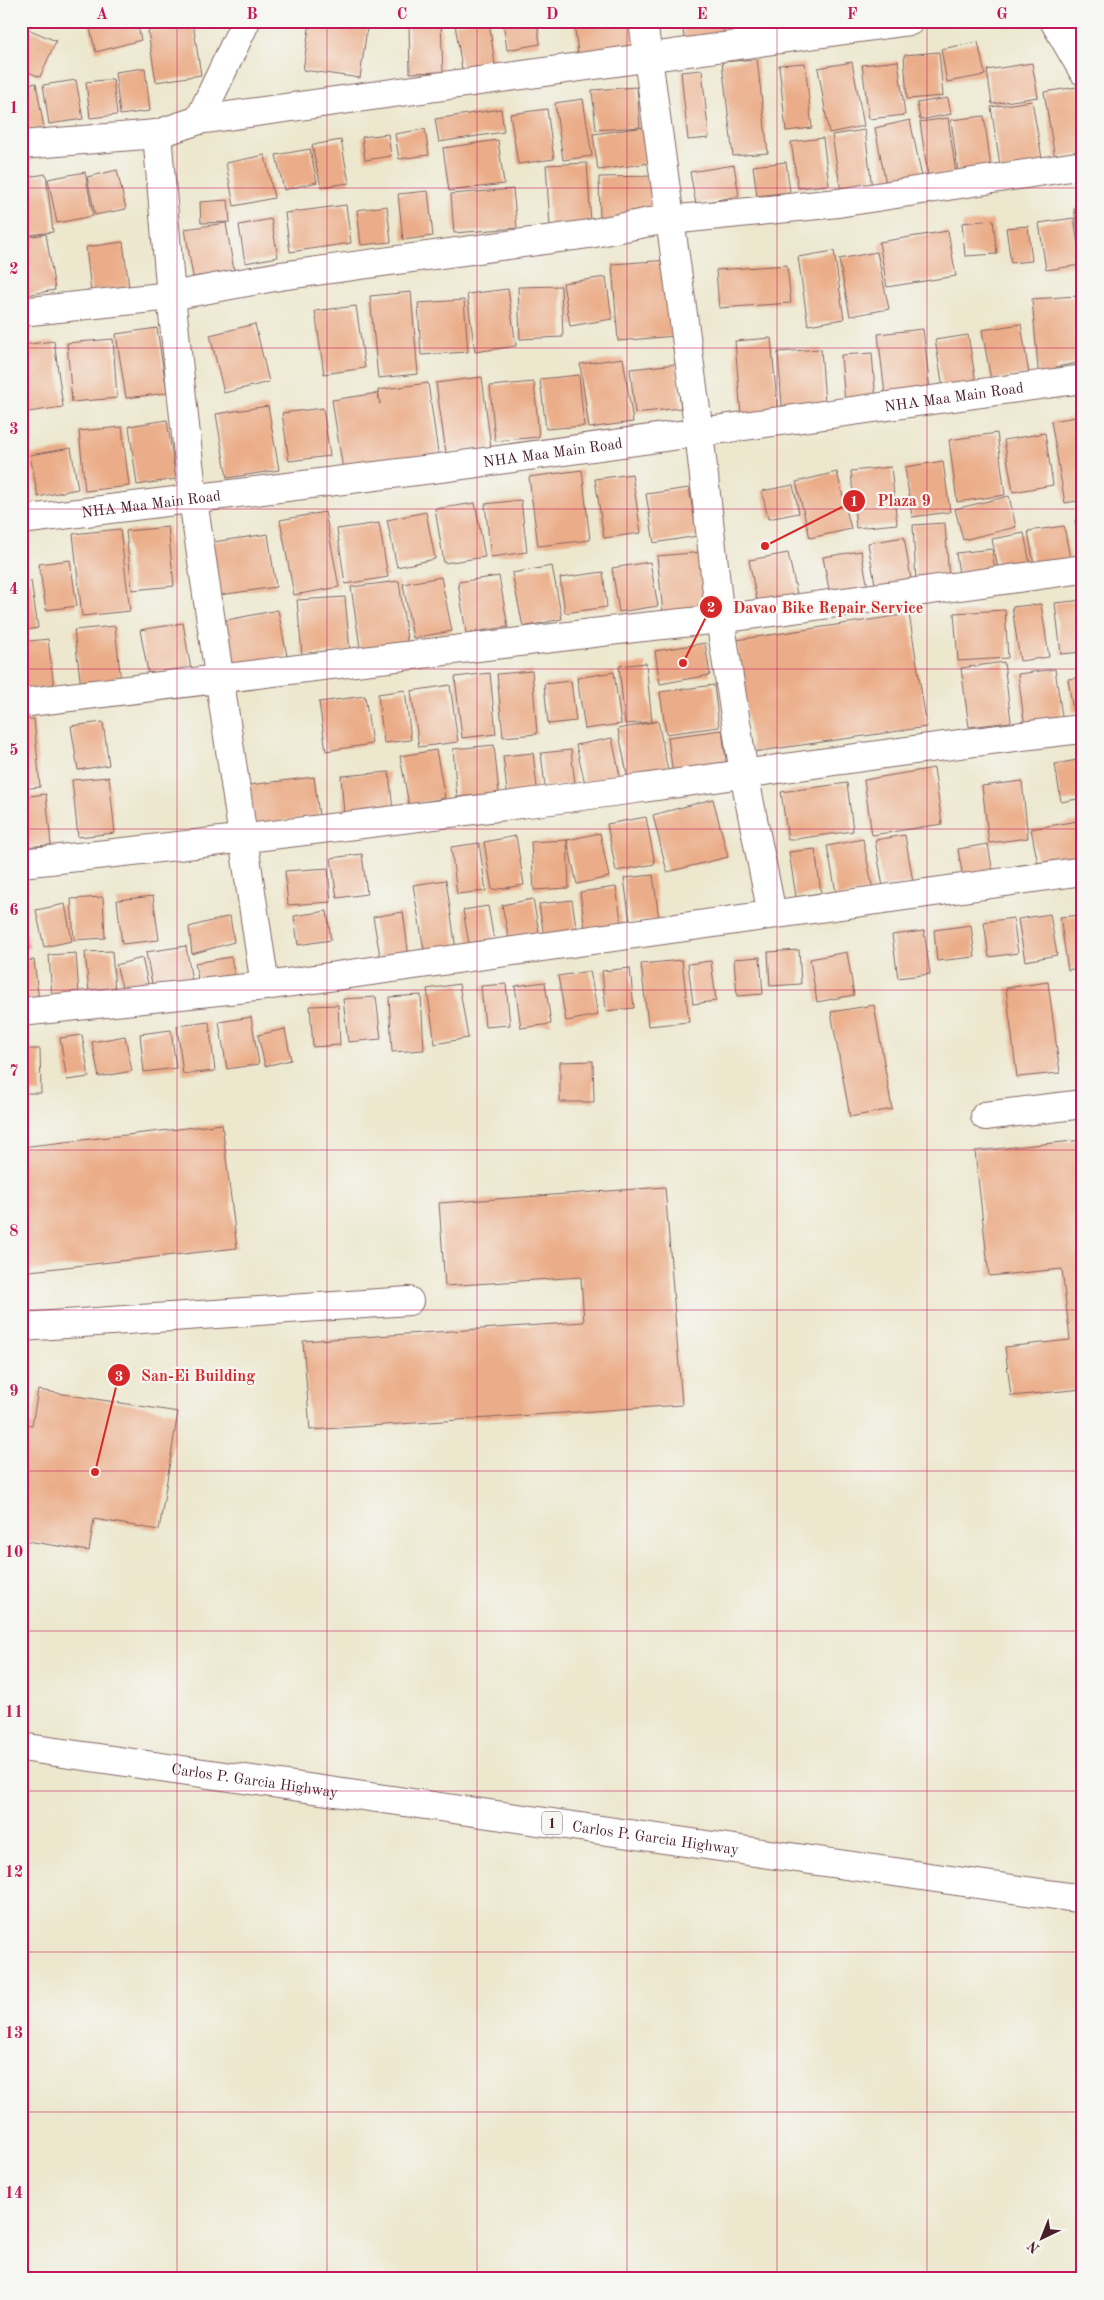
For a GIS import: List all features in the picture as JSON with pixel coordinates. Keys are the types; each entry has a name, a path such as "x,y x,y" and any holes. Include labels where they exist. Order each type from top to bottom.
{"main road":[{"path":"199,120 246,21"},
{"path":"643,21 699,432 720,619 744,774 772,914"},
{"path":"21,145 157,134 199,120 910,21"},
{"path":"1054,21 1083,71"},
{"path":"157,134 171,296 193,500 265,986"},
{"path":"21,312 171,296 280,276 589,234 669,220 838,203 1083,165"},
{"name":"NHA Maa Main Road","path":"21,520 193,500 1083,379"},
{"path":"21,704 720,619 1083,569"},
{"path":"21,863 244,840 744,774 979,740 1083,729"},
{"path":"21,1012 265,986 1083,871"},
{"path":"986,1116 1083,1104"},
{"path":"21,1327 409,1301"},
{"name":"Carlos P. Garcia Highway","path":"21,1747 1083,1899"}],"building":[{"path":"88,21 137,21 141,40 96,52"},
{"path":"310,21 368,21 360,78 303,70"},
{"path":"489,21 495,65 462,69 455,24"},
{"path":"503,21 537,21 540,44 507,50"},
{"path":"574,21 634,21 638,45 578,54"},
{"path":"682,21 722,21 724,34 684,38"},
{"path":"739,21 814,21 815,25 740,30"},
{"path":"441,23 443,72 410,73 409,25"},
{"path":"193,24 201,75 156,82 148,31"},
{"path":"21,26 56,41 40,77 21,69"},
{"path":"978,42 985,75 947,82 941,49"},
{"path":"939,52 943,96 907,99 904,55"},
{"path":"757,59 768,153 733,156 722,62"},
{"path":"898,61 905,115 869,119 862,65"},
{"path":"852,62 864,126 829,133 818,68"},
{"path":"805,63 812,128 786,131 779,65"},
{"path":"1032,63 1038,97 992,104 987,70"},
{"path":"145,68 150,111 120,115 115,72"},
{"path":"702,70 709,138 688,140 681,72"},
{"path":"113,79 117,115 90,118 86,82"},
{"path":"76,80 83,119 49,124 43,85"},
{"path":"36,83 44,128 23,132 21,86"},
{"path":"1083,86 1083,154 1055,158 1044,92"},
{"path":"637,87 640,127 596,130 592,90"},
{"path":"948,98 951,114 920,120 917,103"},
{"path":"583,99 592,156 563,160 555,103"},
{"path":"1032,101 1043,164 1001,171 991,107"},
{"path":"501,109 504,132 439,142 435,119"},
{"path":"547,109 554,159 518,164 510,114"},
{"path":"984,116 991,168 958,172 951,120"},
{"path":"948,118 956,173 928,176 920,122"},
{"path":"910,120 922,177 886,184 875,128"},
{"path":"653,126 658,162 598,170 593,134"},
{"path":"425,129 429,155 399,159 395,134"},
{"path":"865,130 872,188 841,192 832,135"},
{"path":"388,134 391,156 365,160 362,137"},
{"path":"823,138 829,185 798,188 791,142"},
{"path":"341,140 349,183 321,187 312,145"},
{"path":"498,140 504,184 449,191 443,148"},
{"path":"310,149 317,182 284,190 276,155"},
{"path":"265,155 274,198 234,206 226,163"},
{"path":"786,162 790,192 757,196 753,166"},
{"path":"587,163 591,222 550,226 546,165"},
{"path":"734,165 739,196 696,204 690,172"},
{"path":"117,170 126,209 95,215 87,177"},
{"path":"85,172 93,216 57,223 48,179"},
{"path":"46,174 53,232 21,236 21,178"},
{"path":"657,176 658,221 600,222 599,177"},
{"path":"513,189 517,228 454,233 451,194"},
{"path":"428,191 433,236 403,240 398,194"},
{"path":"228,200 230,222 201,223 200,202"},
{"path":"346,205 351,243 290,252 285,213"},
{"path":"387,206 391,242 361,245 357,210"},
{"path":"1083,207 1083,254 1082,254 1074,209"},
{"path":"1074,218 1081,265 1046,270 1039,223"},
{"path":"271,219 278,257 245,263 239,225"},
{"path":"993,220 997,254 965,256 962,223"},
{"path":"226,223 234,271 193,277 185,229"},
{"path":"1028,226 1032,261 1011,263 1006,228"},
{"path":"948,231 956,276 887,287 879,242"},
{"path":"46,234 55,290 21,296 21,238"},
{"path":"123,242 129,287 91,292 86,247"},
{"path":"834,251 844,319 808,325 798,257"},
{"path":"877,252 889,309 850,316 839,259"},
{"path":"669,260 675,336 618,341 612,264"},
{"path":"787,265 791,303 719,308 716,270"},
{"path":"606,277 612,319 570,326 563,283"},
{"path":"561,286 563,337 520,339 518,287"},
{"path":"508,289 516,346 475,352 467,294"},
{"path":"411,292 418,374 378,378 370,296"},
{"path":"1077,296 1083,362 1056,367 1054,380 1039,380 1032,299"},
{"path":"464,300 468,352 421,355 418,303"},
{"path":"356,306 365,368 324,374 315,311"},
{"path":"255,324 269,382 224,393 210,335"},
{"path":"1021,324 1029,374 991,380 982,330"},
{"path":"157,328 167,393 126,398 116,334"},
{"path":"923,329 931,398 886,403 878,334"},
{"path":"968,335 977,388 944,393 935,340"},
{"path":"771,338 778,413 741,416 735,341"},
{"path":"113,339 117,398 72,402 67,343"},
{"path":"54,341 63,407 21,413 21,345"},
{"path":"821,349 825,403 782,406 778,352"},
{"path":"872,353 876,401 845,404 841,355"},
{"path":"623,358 633,422 589,428 580,364"},
{"path":"676,364 681,408 635,413 630,369"},
{"path":"579,375 584,426 546,429 540,379"},
{"path":"482,377 491,448 446,453 436,383"},
{"path":"534,382 539,437 495,441 490,386"},
{"path":"428,383 439,459 343,470 332,400 378,393 380,404 378,390"},
{"path":"268,406 279,470 227,478 216,414"},
{"path":"323,408 330,456 289,461 282,413"},
{"path":"1083,416 1083,500 1065,503 1051,421"},
{"path":"167,420 176,479 137,485 129,426"},
{"path":"122,427 129,486 85,491 79,431"},
{"path":"997,433 1005,495 957,502 949,440"},
{"path":"1045,433 1053,485 1013,492 1004,440"},
{"path":"71,448 78,489 38,497 30,455"},
{"path":"943,461 950,512 912,517 905,467"},
{"path":"891,467 897,524 856,528 851,471"},
{"path":"21,468 26,501 21,502"},
{"path":"582,470 590,540 538,546 529,477"},
{"path":"837,472 851,529 810,538 796,482"},
{"path":"632,474 641,533 604,538 595,479"},
{"path":"793,485 799,513 768,519 762,491"},
{"path":"689,488 697,536 654,543 646,494"},
{"path":"1009,496 1016,527 963,540 955,509"},
{"path":"521,500 527,552 491,557 485,504"},
{"path":"475,503 485,557 444,563 435,509"},
{"path":"325,512 339,587 294,595 280,520"},
{"path":"426,512 435,559 397,567 387,520"},
{"path":"1083,518 1083,552 1082,552 1075,520"},
{"path":"379,523 388,577 345,584 337,529"},
{"path":"945,523 949,580 916,582 913,525"},
{"path":"1064,526 1070,559 1034,565 1028,531"},
{"path":"168,527 174,586 132,590 126,531"},
{"path":"120,529 130,611 82,616 73,534"},
{"path":"1024,533 1031,569 999,574 992,539"},
{"path":"268,534 276,587 213,596 206,543"},
{"path":"904,537 912,585 876,590 868,543"},
{"path":"992,549 996,578 960,582 956,553"},
{"path":"861,551 868,588 830,595 823,557"},
{"path":"704,552 710,609 663,613 657,556"},
{"path":"788,553 797,594 757,601 749,560"},
{"path":"70,560 77,606 46,610 39,564"},
{"path":"650,562 658,606 619,612 612,568"},
{"path":"552,566 562,619 523,627 512,573"},
{"path":"603,572 607,607 565,613 560,578"},
{"path":"499,576 508,627 466,633 458,582"},
{"path":"441,577 452,631 413,638 403,584"},
{"path":"31,581 38,628 21,631 21,583"},
{"path":"399,581 408,647 361,654 351,587"},
{"path":"345,597 350,651 302,655 297,600"},
{"path":"1083,600 1083,652 1061,654 1055,603"},
{"path":"1041,604 1049,657 1020,661 1012,607"},
{"path":"278,610 287,656 232,666 222,621"},
{"path":"1005,610 1008,658 958,661 954,613"},
{"path":"909,614 927,727 753,752 736,640"},
{"path":"183,623 192,676 150,683 140,630"},
{"path":"115,626 121,682 81,687 74,630"},
{"path":"48,639 54,687 21,691 21,642"},
{"path":"705,643 710,675 660,684 655,651"},
{"path":"1004,662 1011,722 969,727 961,668"},
{"path":"646,663 652,722 625,724 619,666"},
{"path":"1055,669 1063,723 1025,728 1018,674"},
{"path":"532,671 537,734 503,737 497,674"},
{"path":"614,672 621,724 585,729 577,678"},
{"path":"490,673 496,734 462,738 455,677"},
{"path":"1083,677 1083,710 1073,712 1068,679"},
{"path":"571,681 576,721 548,724 544,684"},
{"path":"450,685 458,742 419,747 411,691"},
{"path":"714,685 719,727 666,734 660,692"},
{"path":"405,690 411,740 384,743 378,694"},
{"path":"365,696 372,744 326,751 319,702"},
{"path":"34,719 40,787 21,789 21,720"},
{"path":"658,721 668,771 628,779 618,729"},
{"path":"103,722 109,765 78,770 71,726"},
{"path":"722,730 727,768 673,775 668,737"},
{"path":"612,738 621,781 586,788 576,745"},
{"path":"494,745 499,793 457,797 453,749"},
{"path":"436,750 445,798 409,805 400,756"},
{"path":"571,750 575,784 545,787 541,753"},
{"path":"533,753 538,796 508,799 503,756"},
{"path":"1083,759 1083,798 1061,802 1055,764"},
{"path":"934,768 942,824 872,835 864,780"},
{"path":"389,772 393,811 344,815 341,776"},
{"path":"109,777 115,833 78,837 72,780"},
{"path":"314,777 319,816 254,825 249,785"},
{"path":"1022,781 1028,838 989,843 982,786"},
{"path":"847,783 853,831 788,840 781,792"},
{"path":"46,794 51,845 21,847 21,797"},
{"path":"713,799 728,857 667,872 653,815"},
{"path":"646,817 655,864 616,871 607,824"},
{"path":"1083,820 1083,861 1039,869 1031,829"},
{"path":"600,833 609,877 577,884 567,840"},
{"path":"905,835 913,882 883,887 875,840"},
{"path":"516,836 524,885 492,890 484,842"},
{"path":"863,839 873,890 837,897 827,846"},
{"path":"567,840 569,888 534,890 531,842"},
{"path":"479,843 486,891 457,894 451,847"},
{"path":"988,844 994,879 964,884 958,849"},
{"path":"815,849 821,893 796,897 789,852"},
{"path":"362,854 367,894 337,898 331,858"},
{"path":"328,868 331,902 288,905 285,871"},
{"path":"653,875 659,919 630,922 624,878"},
{"path":"446,880 457,957 426,962 413,885"},
{"path":"616,887 623,933 586,937 580,892"},
{"path":"153,896 159,940 122,944 117,900"},
{"path":"103,897 105,938 74,940 71,899"},
{"path":"533,899 541,943 511,949 502,905"},
{"path":"572,900 578,939 545,944 539,904"},
{"path":"65,904 72,941 44,947 36,910"},
{"path":"488,906 495,946 470,950 463,910"},
{"path":"21,908 30,948 21,950"},
{"path":"327,911 331,940 298,945 294,916"},
{"path":"403,912 409,957 381,961 373,917"},
{"path":"1050,914 1057,955 1025,961 1018,919"},
{"path":"1081,915 1083,967 1068,970 1060,917"},
{"path":"230,916 234,942 192,954 189,927"},
{"path":"1013,918 1018,953 989,957 984,922"},
{"path":"971,925 975,957 937,961 934,930"},
{"path":"924,931 930,974 898,978 892,935"},
{"path":"186,946 193,987 154,994 146,952"},
{"path":"799,950 801,984 770,986 768,952"},
{"path":"112,951 115,992 89,993 85,952"},
{"path":"847,952 854,995 817,1002 810,959"},
{"path":"76,953 79,995 52,997 49,955"},
{"path":"231,957 236,983 200,990 195,963"},
{"path":"760,957 763,994 737,996 734,959"},
{"path":"142,958 149,988 124,994 116,965"},
{"path":"34,960 39,1001 21,1003 21,961"},
{"path":"682,960 689,1022 648,1026 641,964"},
{"path":"711,961 716,1001 693,1004 688,964"},
{"path":"630,968 634,1008 606,1011 602,971"},
{"path":"590,971 598,1015 566,1021 558,976"},
{"path":"545,982 551,1024 521,1028 515,986"},
{"path":"1048,982 1060,1073 1017,1077 1006,988"},
{"path":"459,984 468,1038 435,1044 427,989"},
{"path":"506,984 510,1025 485,1027 481,986"},
{"path":"421,995 424,1050 392,1052 389,997"},
{"path":"376,997 381,1039 348,1042 343,999"},
{"path":"338,1005 340,1045 313,1047 310,1006"},
{"path":"874,1005 892,1109 850,1117 831,1012"},
{"path":"251,1017 259,1064 227,1069 219,1022"},
{"path":"209,1022 215,1071 183,1074 177,1026"},
{"path":"285,1029 291,1060 265,1066 258,1035"},
{"path":"171,1030 176,1068 144,1072 140,1034"},
{"path":"82,1035 89,1077 67,1080 60,1038"},
{"path":"125,1036 132,1071 99,1077 92,1042"},
{"path":"21,1049 40,1049 41,1093 21,1093"},
{"path":"593,1061 594,1102 560,1102 560,1062"},
{"path":"222,1124 237,1248 21,1272 21,1147"},
{"path":"1083,1140 1083,1389 1011,1396 1005,1347 1070,1340 1062,1269 989,1276 975,1151"},
{"path":"665,1187 682,1405 310,1430 303,1341 584,1322 581,1277 445,1286 439,1203"},
{"path":"38,1390 178,1412 159,1530 94,1519 89,1551 21,1540 21,1424 32,1425"}],"place":[{"name":"Plaza 9","path":"765,546"},
{"name":"Davao Bike Repair Service","path":"683,663"},
{"name":"San-Ei Building","path":"95,1472"}]}
